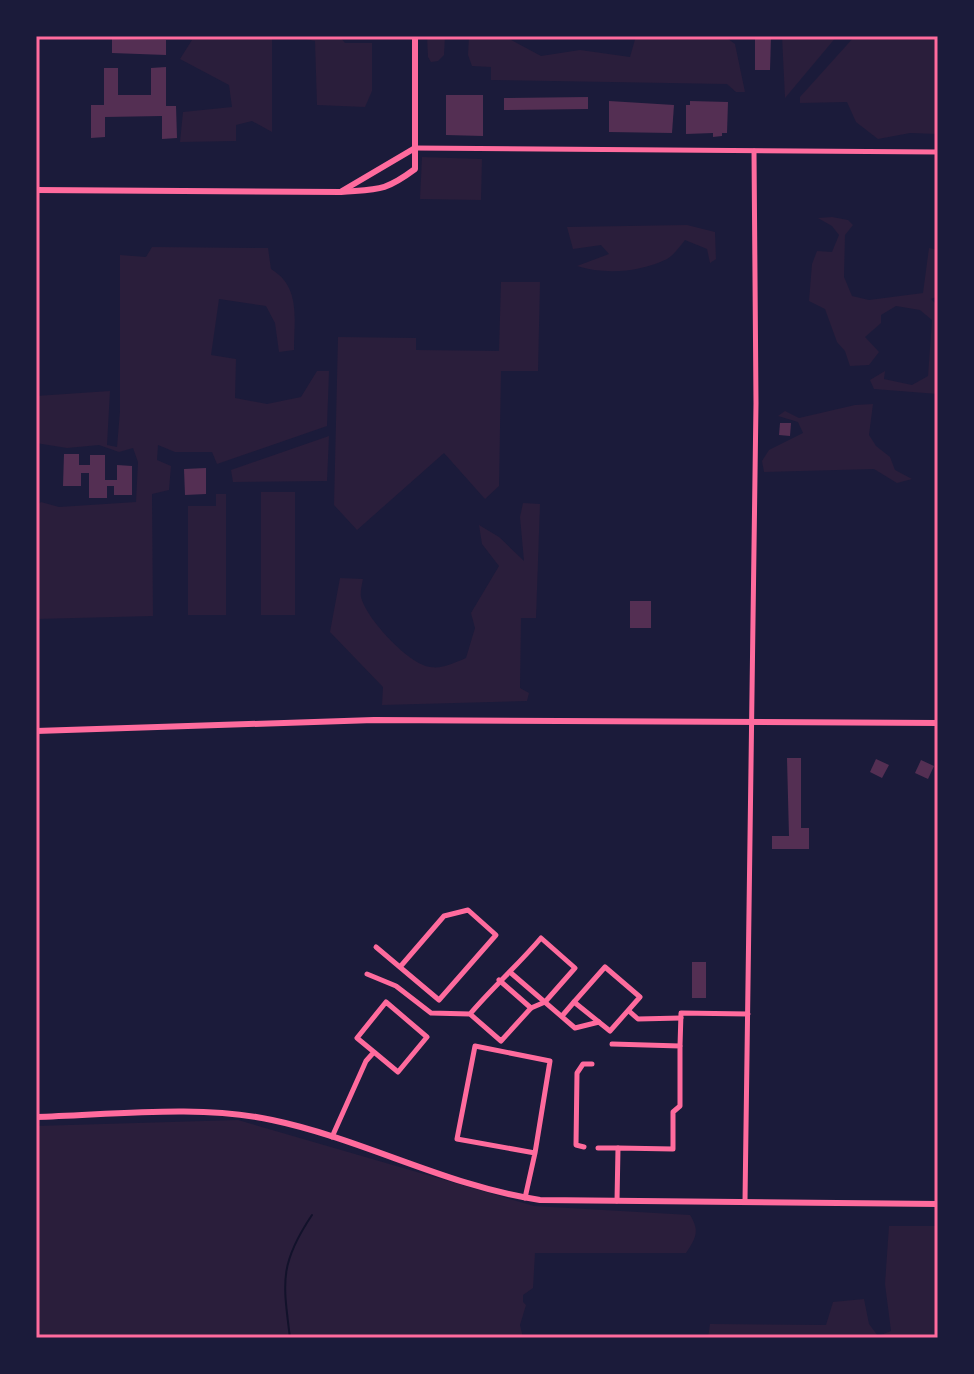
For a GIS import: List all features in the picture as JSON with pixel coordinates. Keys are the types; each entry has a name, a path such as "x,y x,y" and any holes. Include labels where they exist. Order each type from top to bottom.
{"street":[{"path":"36,190 341,192 393,185 415,169 415,36"},
{"path":"341,192 415,148 938,152"},
{"path":"745,1201 756,403 754,151"},
{"path":"372,174 371,184 378,189"},
{"path":"36,731 326,721 938,723"},
{"path":"376,947 439,1000 496,935 468,910 444,916 400,967"},
{"path":"367,974 396,986 431,1013 470,1014 501,1041 531,1008 545,1002 575,968 541,938 470,1014"},
{"path":"562,1016 574,1002 605,967 640,997 610,1031 574,1002"},
{"path":"511,973 575,1028 599,1022"},
{"path":"499,980 531,1008"},
{"path":"386,1002 427,1037 398,1072 374,1052 357,1038 386,1002"},
{"path":"629,1011 638,1019 681,1018"},
{"path":"598,1148 673,1149 673,1112 680,1106 681,1013 748,1014"},
{"path":"612,1044 680,1046"},
{"path":"525,1198 535,1153 550,1061 475,1046 457,1139 535,1153"},
{"path":"332,1138 366,1061 374,1052"},
{"path":"584,1147 576,1145 577,1073 580,1065 592,1064"},
{"path":"36,1117 243,1115 272,1120 481,1188 525,1198 938,1204"},
{"path":"617,1201 618,1148"}],"shaded area":[{"path":"183,36 272,36 272,132 252,121 236,125 236,141 180,142 183,112 232,107 229,85 180,59 192,40"},
{"path":"291,36 339,36 345,43 372,43 372,91 365,107 317,105 315,41"},
{"path":"427,36 445,36 444,55 438,61 431,62 428,57"},
{"path":"469,36 504,36 541,56 580,50 630,57 636,36 724,36 735,44 745,92 736,92 727,84 491,80 491,67 472,66 468,55"},
{"path":"782,36 837,36 785,98"},
{"path":"855,36 938,36 938,134 910,133 878,139 856,122 847,102 800,103 800,97"},
{"path":"422,157 482,159 481,200 420,199"},
{"path":"818,218 848,220 853,225 845,235 844,277 852,296 869,300 923,293 929,248 938,250 938,296 931,299 938,306 938,394 874,389 870,380 885,371 884,379 912,385 928,376 932,320 920,310 896,306 881,315 881,323 865,337 879,352 869,365 850,366 825,309 809,301 812,264 817,251 832,252 839,235 832,226"},
{"path":"687,225 715,232 716,259 710,263 707,249 685,240 670,257 657,263 611,271 577,266 609,254 601,245 573,249 567,227"},
{"path":"152,247 268,248 271,269 287,285 294,305 294,350 279,352 275,323 266,306 219,299 211,355 236,359 235,398 267,404 301,397 317,371 329,371 327,426 217,464 212,452 175,452 158,445 157,460 171,466 169,490 152,494 153,616 36,619 36,506 41,502 59,507 136,502 138,462 133,448 119,452 99,445 67,448 36,443 36,396 110,391 107,445 117,447 120,411 120,255 146,257"},
{"path":"501,282 540,282 538,371 501,371 499,486 485,499 444,453 357,530 334,505 338,337 416,338 416,350 499,351"},
{"path":"873,404 869,435 876,446 890,457 895,470 912,479 897,483 874,469 764,472 762,461 769,450 803,433 798,422 778,416 785,411 799,418"},
{"path":"329,436 327,481 233,482 231,470"},
{"path":"261,492 295,492 295,615 261,615"},
{"path":"216,494 226,494 226,615 188,615 188,506 216,506"},
{"path":"523,503 540,504 536,618 521,618 520,688 529,693 527,701 382,705 383,687 330,632 340,578 363,579 361,597 364,606 389,639 411,658 430,667 457,662 466,658 475,628 471,613 499,566 482,544 479,525 499,537 524,561 520,517"},
{"path":"238,1120 534,1206 690,1215 696,1234 686,1253 535,1253 533,1288 523,1295 526,1305 520,1325 523,1338 36,1338 36,1126"},
{"path":"889,1226 938,1226 938,1338 708,1338 710,1324 826,1325 833,1302 864,1299 869,1324 878,1336 891,1331 885,1284"}],"building":[{"path":"755,36 771,36 770,70 755,70"},
{"path":"112,39 166,40 166,55 112,53"},
{"path":"166,67 166,106 176,106 177,138 162,139 162,116 105,117 105,137 91,138 91,105 104,105 104,68 118,68 118,95 151,95 151,68"},
{"path":"446,95 483,95 483,136 446,135"},
{"path":"588,97 588,109 504,110 504,98"},
{"path":"609,101 674,105 672,133 609,132"},
{"path":"690,101 728,102 727,133 713,137 713,133 686,134 686,105 690,105"},
{"path":"780,423 791,423 790,436 779,435"},
{"path":"64,454 79,454 79,465 90,465 90,455 105,455 105,480 117,480 117,465 132,466 132,495 114,495 114,486 107,486 107,498 89,498 89,473 81,473 81,486 63,486"},
{"path":"206,468 206,494 185,495 184,469"},
{"path":"630,601 651,601 651,628 630,628"},
{"path":"787,758 801,758 801,828 809,828 809,849 772,849 772,836 789,836"},
{"path":"876,759 889,765 882,778 870,772"},
{"path":"921,760 934,766 928,779 915,773"},
{"path":"692,962 706,962 706,998 692,998"}],"waterway":[{"path":"290,1338 286,1274 294,1247 312,1215"}]}
